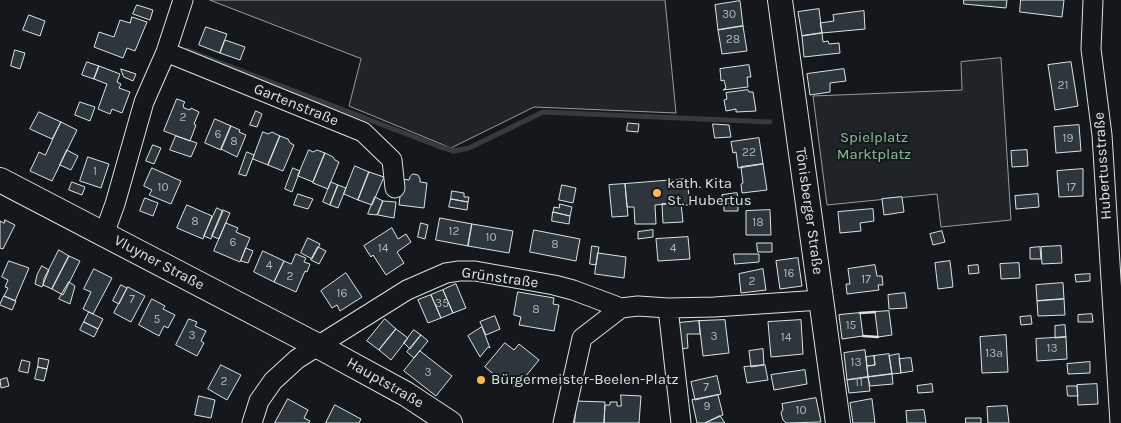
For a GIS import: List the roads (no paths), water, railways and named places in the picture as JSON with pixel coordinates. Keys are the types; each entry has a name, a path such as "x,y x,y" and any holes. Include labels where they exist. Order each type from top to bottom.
{"main road":[{"name":"Tönisberger Straße","path":"780,0 838,423"},
{"name":"Vluyner Straße","path":"0,180 318,346"},
{"name":"Hauptstraße","path":"318,346 406,394 450,423"}],"street":[{"path":"104,234 115,204 144,102 166,52 183,0"},
{"name":"Hubertusstraße","path":"1093,0 1091,49 1102,134 1120,423"},
{"name":"Gartenstraße","path":"166,52 363,132 392,160 394,188"},
{"name":"Grünstraße","path":"252,423 258,401 273,381 297,359 407,290 430,279 459,270 495,274 573,290 621,308 638,306 668,308 821,300"},
{"path":"563,423 582,338 621,308"},
{"path":"668,308 681,423"}],"waterway":[{"path":"187,50 454,151 469,148 543,112 770,122"}],"place":[{"name":"kath. Kita St. Hubertus","path":"657,193"},
{"name":"Bürgermeister-Beelen-Platz","path":"481,380"}],"park label":[{"name":"Spielplatz Marktplatz","path":"874,146"}]}
